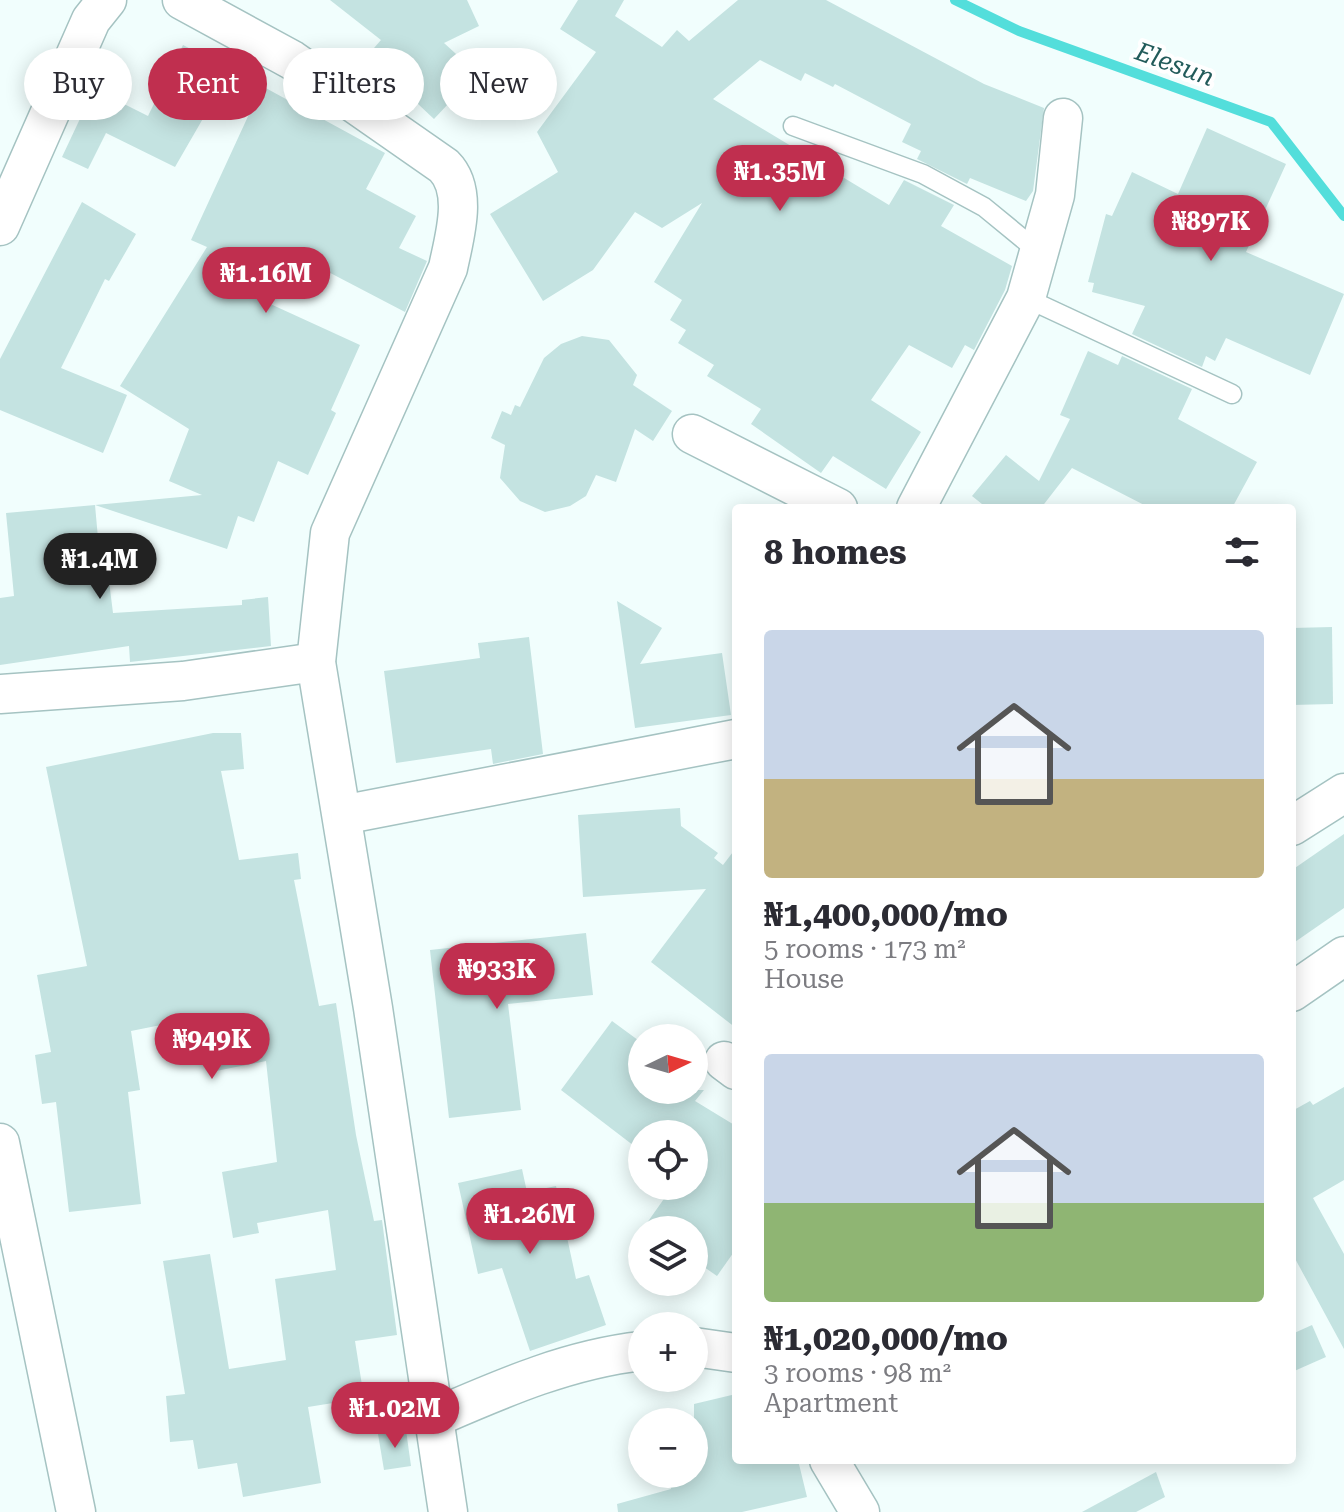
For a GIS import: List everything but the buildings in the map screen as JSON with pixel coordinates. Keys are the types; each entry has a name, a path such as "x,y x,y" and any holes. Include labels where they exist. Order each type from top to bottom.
{"street":[{"path":"0,226 91,20 107,0"},
{"path":"182,0 292,60 444,166 456,185 454,235 448,268 330,533 316,662 436,1417 448,1512"},
{"path":"918,504 1026,298 1055,195 1063,118"},
{"path":"692,434 830,504"},
{"path":"0,694 183,681 316,662"},
{"path":"342,815 732,740"},
{"path":"1296,823 1344,793"},
{"path":"1296,989 1344,956"},
{"path":"0,1143 76,1512"},
{"path":"708,1349 732,1352"},
{"path":"436,1417 507,1386 600,1356 628,1353"},
{"path":"831,1464 860,1512"}],"lane":[{"path":"793,126 923,174 984,207 1040,253"},
{"path":"1026,298 1232,394"}],"waterway":[{"name":"Elesun","path":"955,0 1019,31 1271,122 1344,216"}]}
